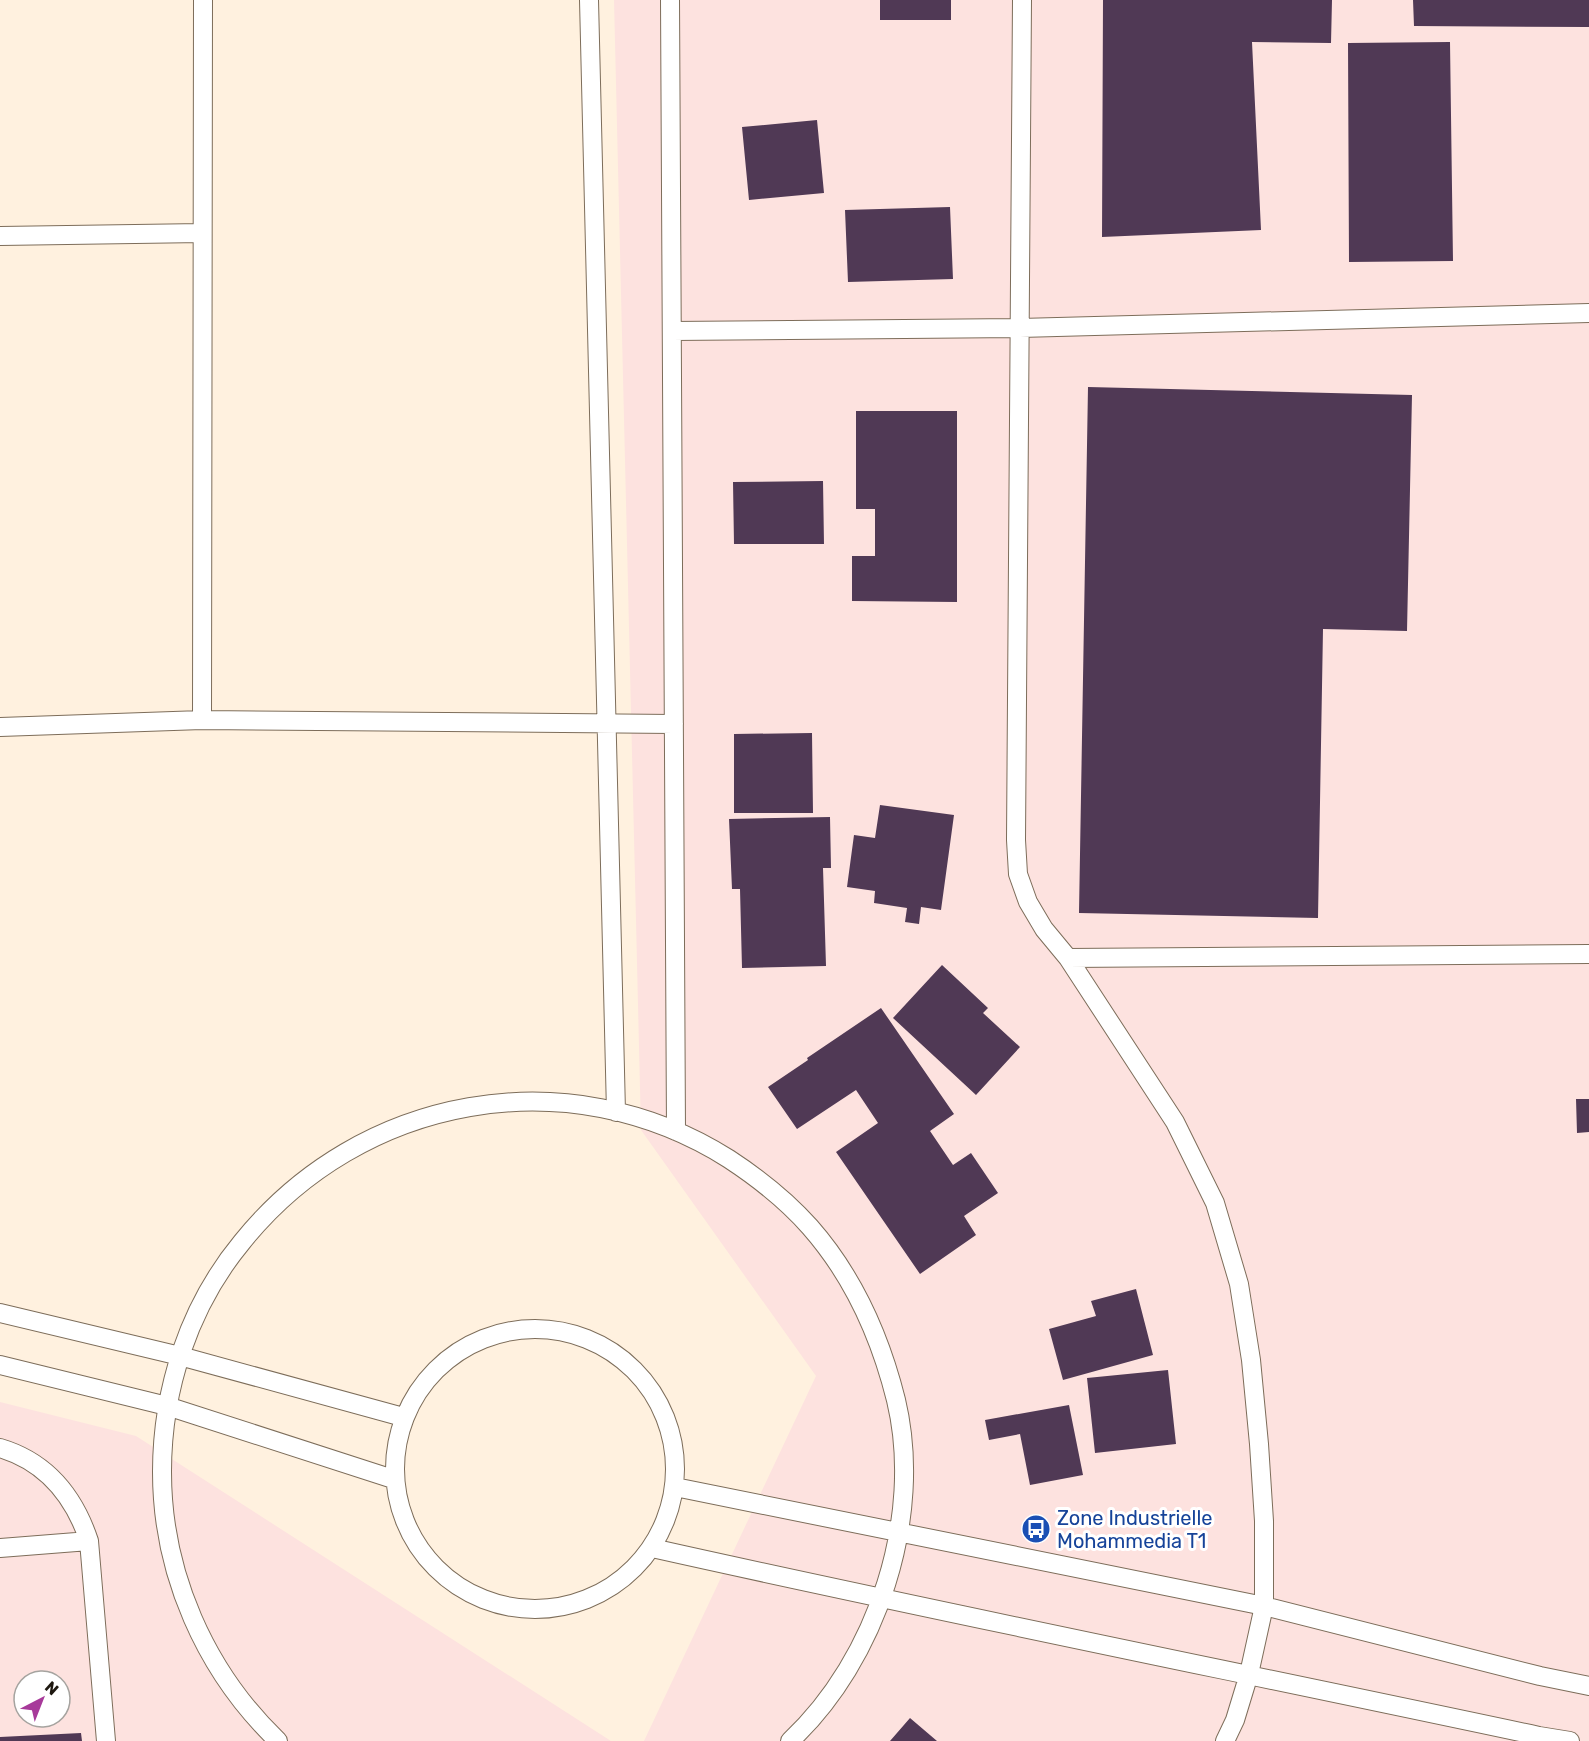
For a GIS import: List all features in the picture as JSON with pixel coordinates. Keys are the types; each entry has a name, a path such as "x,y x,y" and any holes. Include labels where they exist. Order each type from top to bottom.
{"lane":[{"path":"202,720 203,0"},
{"path":"589,0 616,1112"},
{"path":"670,0 676,1131"},
{"path":"1022,0 1016,828 1018,874 1028,902 1044,929 1068,958 1175,1122 1215,1203 1239,1284 1251,1360 1259,1444 1264,1521 1264,1606 1249,1674 1235,1720 1225,1741"},
{"path":"0,237 202,233"},
{"path":"672,331 1020,328 1589,313"},
{"path":"0,727 202,720 674,724"},
{"path":"1068,958 1589,954"},
{"path":"278,1741 236,1695 212,1659 192,1620 177,1579 167,1536 162,1493 162,1449 167,1406 180,1356 194,1320 211,1285 233,1252 258,1222 286,1194 317,1170 350,1149 385,1131 422,1118 470,1107 499,1103 538,1102 577,1105 616,1112 676,1131 713,1149 747,1172 780,1197 809,1226 835,1258 875,1330 898,1408 903,1449 903,1491 899,1531 882,1599 867,1636 848,1670 825,1703 790,1741"},
{"path":"0,1313 180,1356 403,1417"},
{"path":"529,1328 569,1332 607,1348 639,1374 662,1408 674,1447 675,1487 667,1519 652,1548 618,1584 573,1606 523,1610 475,1598 435,1569 406,1528 393,1479 403,1417 423,1382 445,1361 453,1354 489,1335 529,1328"},
{"path":"0,1365 167,1406 393,1479"},
{"path":"0,1448 29,1461 62,1487 83,1522 89,1541 106,1741"},
{"path":"675,1487 1264,1606 1540,1676 1589,1686"},
{"path":"0,1548 89,1541"},
{"path":"652,1548 882,1599 1570,1741"}],"shaded area":[{"path":"614,0 1589,0 1589,1741 644,1741 816,1376 641,1130"},
{"path":"0,1402 136,1436 611,1741 0,1741"}],"building":[{"path":"880,0 951,0 951,20 880,20"},
{"path":"1103,0 1332,0 1331,43 1252,42 1261,230 1102,237"},
{"path":"1413,0 1589,0 1589,27 1414,26"},
{"path":"1450,42 1453,261 1349,262 1348,43"},
{"path":"817,120 824,193 749,200 742,127"},
{"path":"950,207 953,279 848,282 845,210"},
{"path":"1088,387 1412,395 1407,631 1323,629 1318,918 1079,913"},
{"path":"856,411 957,411 957,602 852,601 852,556 875,556 875,509 856,509"},
{"path":"823,481 824,544 734,544 733,482"},
{"path":"812,733 813,813 734,813 734,734"},
{"path":"880,805 954,815 941,910 921,907 919,924 905,922 907,908 874,903 875,891 847,887 854,835 875,838"},
{"path":"830,817 831,868 823,868 826,966 742,968 740,889 732,889 729,819"},
{"path":"942,965 988,1008 983,1013 1020,1047 976,1095 893,1018"},
{"path":"881,1008 954,1114 930,1131 953,1165 971,1153 998,1193 964,1216 976,1235 920,1274 836,1152 878,1123 856,1090 797,1129 768,1087"},
{"path":"1576,1099 1589,1099 1589,1132 1577,1133"},
{"path":"1136,1289 1153,1355 1063,1380 1049,1329 1096,1316 1091,1301"},
{"path":"1168,1370 1176,1444 1095,1453 1087,1378"},
{"path":"1069,1405 1083,1475 1030,1485 1020,1434 989,1440 985,1420"},
{"path":"910,1718 937,1741 890,1741"},
{"path":"81,1733 82,1741 0,1741 0,1737"}],"place":[{"name":"Zone Industrielle Mohammedia T1","path":"1036,1529"}]}
